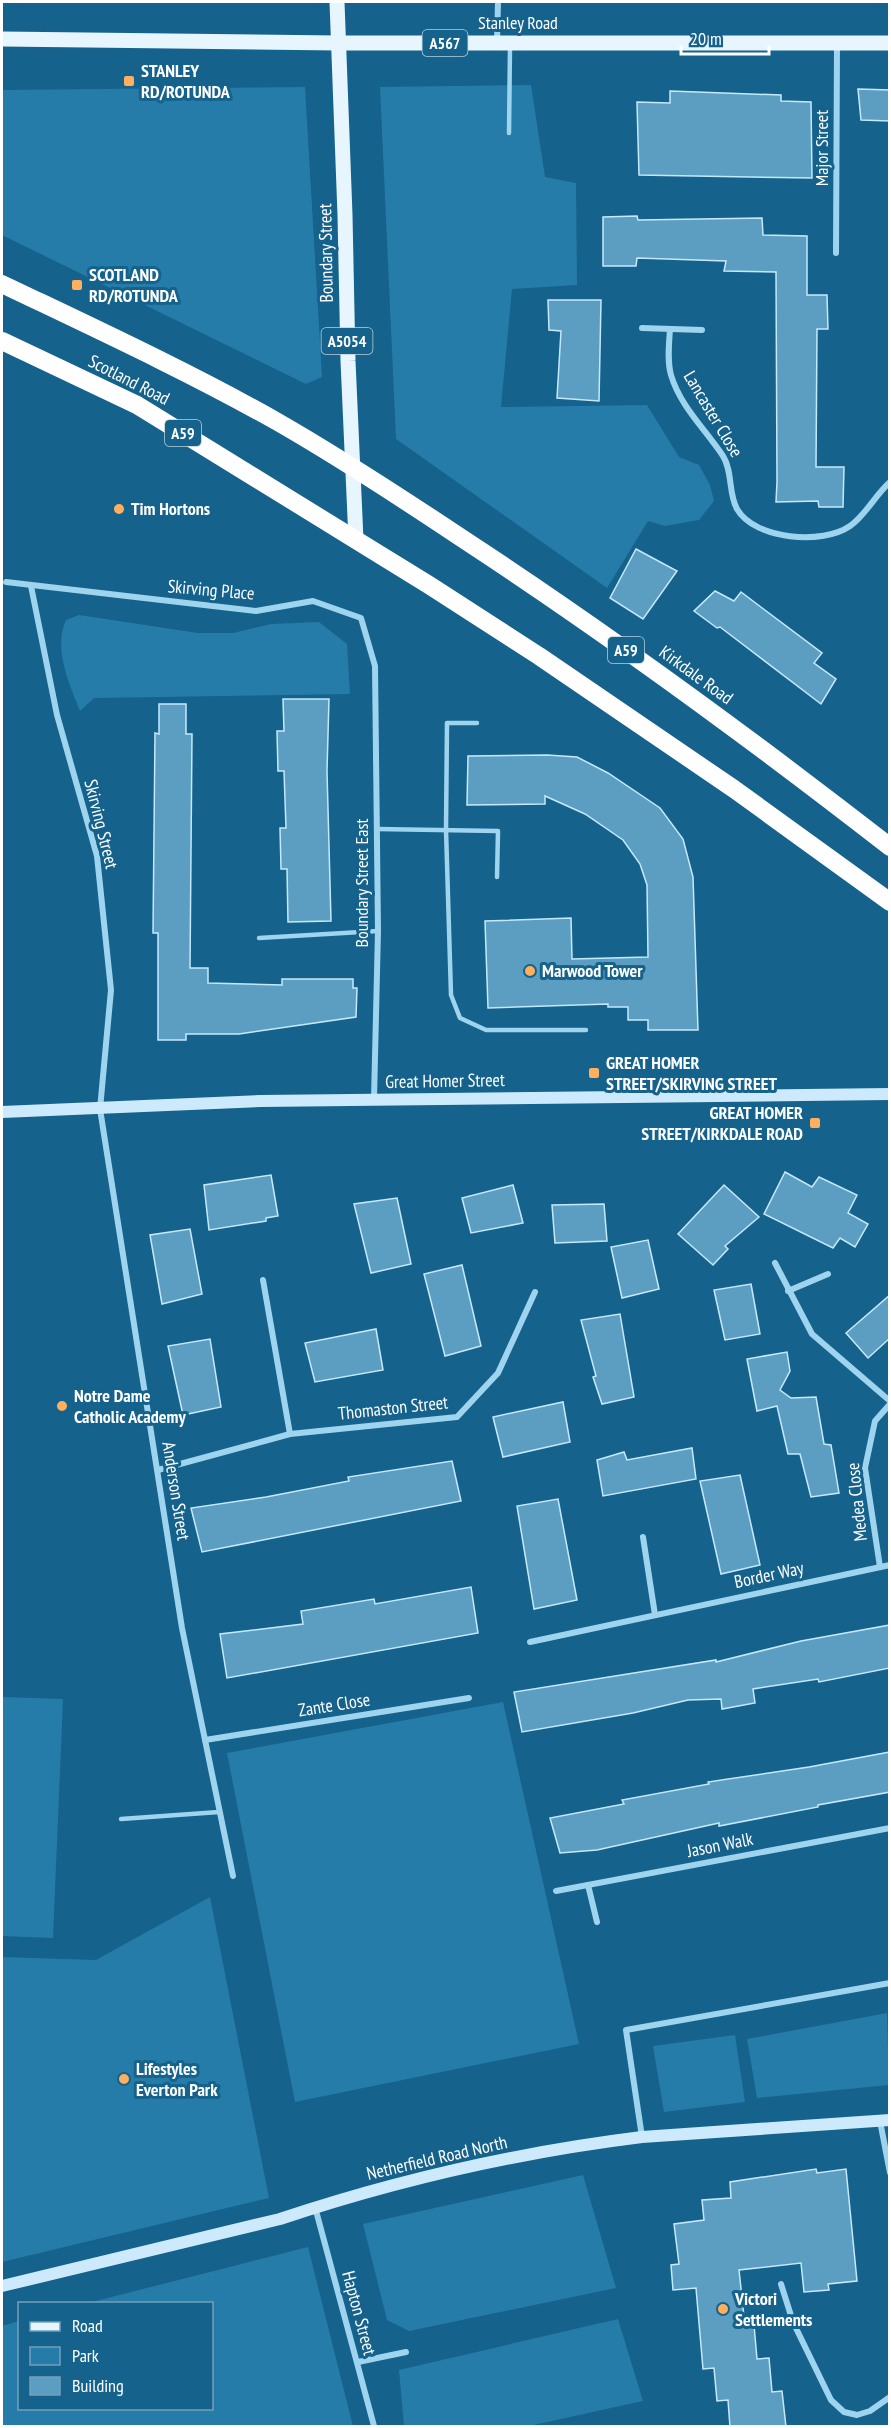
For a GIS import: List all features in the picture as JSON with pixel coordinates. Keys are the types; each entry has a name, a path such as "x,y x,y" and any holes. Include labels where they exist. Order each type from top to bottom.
{"highway":[{"name":"Scotland Road","path":"2,284 163,361 276,421 352,466"},
{"name":"Scotland Road","path":"2,342 138,405 356,540"},
{"name":"Kirkdale Road","path":"352,466 569,609 757,744 890,847"},
{"name":"A59","path":"356,540 529,650 656,736 734,789 890,902"}],"main road":[{"name":"Boundary Street","path":"337,2 356,540"},
{"name":"Stanley Road","path":"2,39 338,43 890,44"}],"street":[{"path":"498,2 504,43"},
{"name":"Major Street","path":"836,253 837,44"},
{"path":"642,328 702,330"},
{"name":"Lancaster Close","path":"670,330 670,374 692,414 725,460 731,476 736,507 745,519 761,529 793,536 821,537 836,534 858,520 890,482"},
{"name":"Skirving Place","path":"6,582 256,611 313,600 361,618 375,666"},
{"name":"Skirving Street","path":"30,586 57,715 97,856 111,990 100,1109"},
{"name":"Boundary Street East","path":"374,1099 378,931 375,666"},
{"name":"Great Homer Street","path":"2,1112 231,1102 374,1099 890,1094"},
{"name":"Anderson Street","path":"100,1109 182,1628 233,1876"},
{"name":"Medea Close","path":"775,1263 812,1334 890,1403 875,1421 865,1468 880,1567"},
{"path":"788,1291 828,1274"},
{"path":"263,1280 290,1434"},
{"name":"Thomaston Street","path":"158,1470 290,1434 457,1417 498,1373 535,1292"},
{"path":"643,1537 655,1615"},
{"name":"Border Way","path":"530,1642 890,1565"},
{"name":"Zante Close","path":"205,1740 469,1698"},
{"name":"Jason Walk","path":"556,1891 890,1828"},
{"path":"588,1885 597,1922"},
{"path":"642,2137 626,2030 890,1983"},
{"path":"885,2120 890,2173"},
{"name":"Netherfield Road North","path":"2,2286 280,2218 466,2167 606,2141 885,2120"},
{"name":"Hapton Street","path":"315,2207 374,2427"},
{"path":"781,2283 793,2322 831,2400 844,2412 857,2415 870,2411 890,2397"},
{"path":"358,2362 405,2352"}],"lane":[{"path":"504,43 509,133"},
{"path":"477,723 447,723 446,830 451,995 460,1018 486,1030 586,1030"},
{"path":"377,829 498,831 497,877"},
{"path":"259,938 378,931"},
{"path":"121,1819 219,1812"}],"green space":[{"path":"531,85 545,177 576,183 577,285 512,289 501,407 647,405 679,457 699,465 710,485 714,501 699,520 665,526 648,521 607,588 396,439 380,87"},
{"path":"305,87 322,377 306,384 2,235 2,90"},
{"path":"79,615 198,633 233,633 271,624 319,622 347,644 350,694 94,698 80,711 64,666 61,642 66,620"},
{"path":"2,1697 63,1699 53,1938 2,1936"},
{"path":"503,1702 579,2044 295,2102 227,1753"},
{"name":"Lifestyles Everton Park","path":"210,1897 269,2198 2,2262 2,1957 96,1960"},
{"path":"887,2013 889,2085 757,2098 747,2039"},
{"path":"735,2035 745,2102 664,2112 653,2046"},
{"path":"583,2175 616,2288 409,2331 387,2320 363,2224"},
{"path":"308,2247 353,2426 2,2426 2,2326 18,2321 18,2410 213,2410 213,2302 92,2302"},
{"path":"618,2319 643,2401 529,2426 404,2426 399,2370"}],"building":[{"path":"858,89 890,90 890,121 861,120"},
{"path":"670,91 781,95 781,101 811,102 812,178 639,175 637,102 670,103"},
{"path":"637,216 638,220 762,218 763,235 807,236 807,295 827,295 828,329 817,329 816,467 844,467 843,507 819,507 818,501 776,502 776,272 724,271 726,261 637,258 636,266 603,266 603,217"},
{"path":"548,300 601,300 599,401 557,398 561,331 549,330"},
{"path":"636,549 677,571 643,619 610,598"},
{"path":"715,591 734,601 741,592 822,653 814,663 836,679 821,704 720,627 717,628 694,611"},
{"path":"283,699 329,699 327,771 331,921 288,922 287,869 281,869 280,828 286,828 284,771 278,771 277,731 284,731"},
{"path":"159,704 186,704 186,734 192,734 190,968 208,968 208,983 282,985 282,979 353,979 353,988 357,988 356,1017 239,1034 186,1034 186,1040 158,1040 158,933 153,933 155,733 159,734"},
{"path":"468,756 577,757 608,773 660,808 683,839 693,877 698,1030 648,1030 648,1020 628,1020 628,1007 608,1007 608,1004 488,1008 485,921 571,918 572,959 648,957 647,885 640,864 623,840 585,814 545,796 545,804 467,805"},
{"path":"785,1172 812,1187 819,1177 857,1195 848,1213 868,1224 855,1247 840,1238 833,1248 764,1214"},
{"path":"271,1175 278,1216 266,1218 266,1221 209,1230 204,1185"},
{"path":"513,1185 523,1223 471,1233 462,1198"},
{"path":"724,1185 759,1217 725,1246 728,1249 713,1265 678,1234"},
{"path":"397,1198 411,1264 371,1273 354,1204"},
{"path":"604,1204 607,1241 555,1243 552,1205"},
{"path":"190,1229 202,1294 162,1304 150,1235"},
{"path":"648,1240 659,1289 622,1298 611,1247"},
{"path":"462,1265 481,1346 445,1356 424,1274"},
{"path":"751,1284 760,1334 725,1340 714,1290"},
{"path":"890,1295 890,1338 868,1358 846,1333"},
{"path":"620,1314 634,1397 602,1404 593,1377 596,1376 581,1320"},
{"path":"376,1329 383,1370 315,1382 305,1343"},
{"path":"210,1339 221,1407 183,1415 168,1346"},
{"path":"787,1352 790,1371 780,1390 791,1398 816,1397 824,1444 831,1445 839,1493 811,1497 800,1454 788,1454 777,1406 757,1411 747,1359"},
{"path":"563,1402 570,1442 503,1457 493,1417"},
{"path":"692,1448 696,1479 603,1496 597,1460 624,1452 627,1460"},
{"path":"452,1461 461,1501 202,1552 191,1508 349,1481 348,1477"},
{"path":"740,1475 760,1565 721,1574 700,1481"},
{"path":"558,1499 577,1600 534,1609 517,1506"},
{"path":"471,1587 478,1633 227,1678 220,1634 303,1624 301,1611 374,1599 375,1604"},
{"path":"890,1625 890,1668 819,1682 818,1679 753,1689 755,1703 722,1709 721,1699 688,1700 633,1713 522,1732 514,1692 716,1660 716,1662 801,1641"},
{"path":"890,1752 890,1792 719,1826 719,1823 597,1850 560,1853 550,1818 624,1804 622,1800 709,1784 708,1782"},
{"name":"Victori Settlements","path":"816,2169 817,2173 846,2169 857,2281 828,2284 829,2290 804,2292 801,2263 739,2270 745,2326 754,2325 757,2359 769,2358 772,2392 782,2391 786,2427 730,2427 728,2400 717,2401 714,2368 703,2369 696,2288 673,2290 671,2265 679,2264 674,2224 704,2220 702,2200 731,2198 730,2182"}],"place":[{"name":"STANLEY RD/ROTUNDA","path":"129,81"},
{"name":"SCOTLAND RD/ROTUNDA","path":"77,285"},
{"name":"Tim Hortons","path":"119,509"},
{"name":"Marwood Tower","path":"530,971"},
{"name":"GREAT HOMER STREET/SKIRVING STREET","path":"594,1073"},
{"name":"GREAT HOMER STREET/KIRKDALE ROAD","path":"815,1123"},
{"name":"Notre Dame Catholic Academy","path":"62,1406"},
{"name":"Lifestyles Everton Park","path":"124,2079"},
{"name":"Victori Settlements","path":"723,2309"}]}
